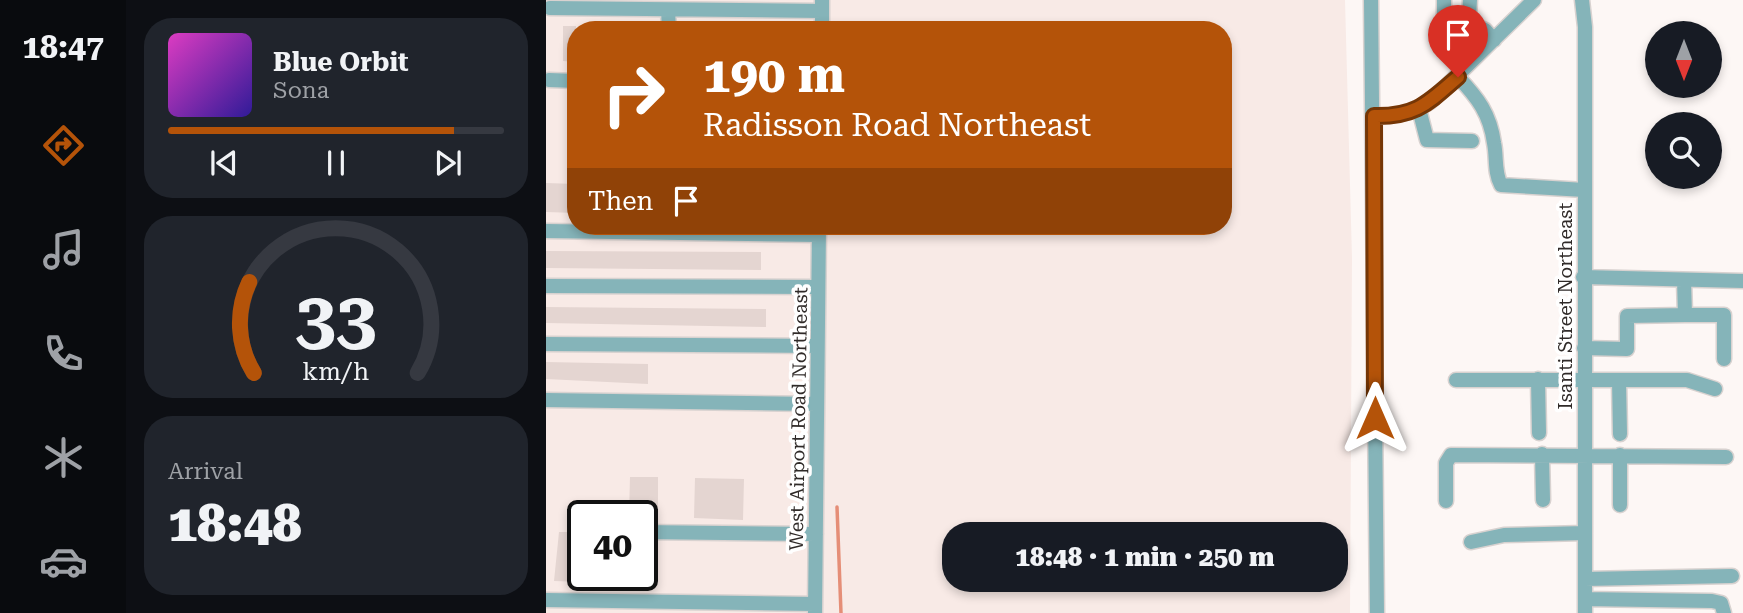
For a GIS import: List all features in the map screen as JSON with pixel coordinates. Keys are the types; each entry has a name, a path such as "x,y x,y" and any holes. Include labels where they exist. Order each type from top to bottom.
{"street":[{"path":"1371,0 1377,613"},
{"path":"1444,0 1444,44 1468,34 1470,0"},
{"path":"1374,116 1396,116 1419,109 1458,77 1534,0"},
{"name":"Isanti Street Northeast","path":"1582,0 1585,27 1585,606"},
{"path":"550,9 668,10 772,5 822,6"},
{"path":"668,10 669,21"},
{"path":"1470,23 1485,30 1494,40"},
{"path":"1458,77 1488,113 1497,177 1501,185 1584,190"},
{"path":"549,80 567,81"},
{"path":"1419,109 1427,140 1472,141"},
{"path":"546,231 567,231"},
{"name":"West Airport Road Northeast","path":"815,609 819,235"},
{"path":"1583,277 1743,281"},
{"path":"1684,279 1685,315"},
{"path":"546,286 818,287"},
{"path":"1584,348 1627,349 1628,316 1724,315 1724,359"},
{"path":"546,344 817,346"},
{"path":"1538,379 1539,433"},
{"path":"1457,380 1687,380 1715,389"},
{"path":"1619,380 1620,434"},
{"path":"546,400 816,404"},
{"path":"1542,454 1543,500"},
{"path":"1446,501 1446,463 1451,455 1726,457"},
{"path":"1620,455 1620,505"},
{"path":"658,532 816,534"},
{"path":"1471,542 1504,535 1585,533"},
{"path":"1585,579 1732,576"},
{"path":"546,600 815,609"},
{"path":"1585,606 1712,601 1721,603 1724,613"}],"shaded area":[{"path":"546,0 1345,0 1352,258 1350,613 546,613"}],"building":[{"path":"563,26 567,26 567,61 563,61"},
{"path":"546,183 567,184 567,213 546,212"},
{"path":"546,251 761,252 761,270 546,268"},
{"path":"546,307 766,309 766,327 546,323"},
{"path":"546,362 648,364 648,384 546,379"},
{"path":"630,477 658,477 658,500 629,500"},
{"path":"695,478 744,479 743,520 694,518"},
{"path":"559,532 567,532 567,581 554,581"}],"waterway":[{"path":"837,507 841,613"}],"route":[{"path":"1375,418 1374,116 1396,116 1419,109 1458,77"}]}
